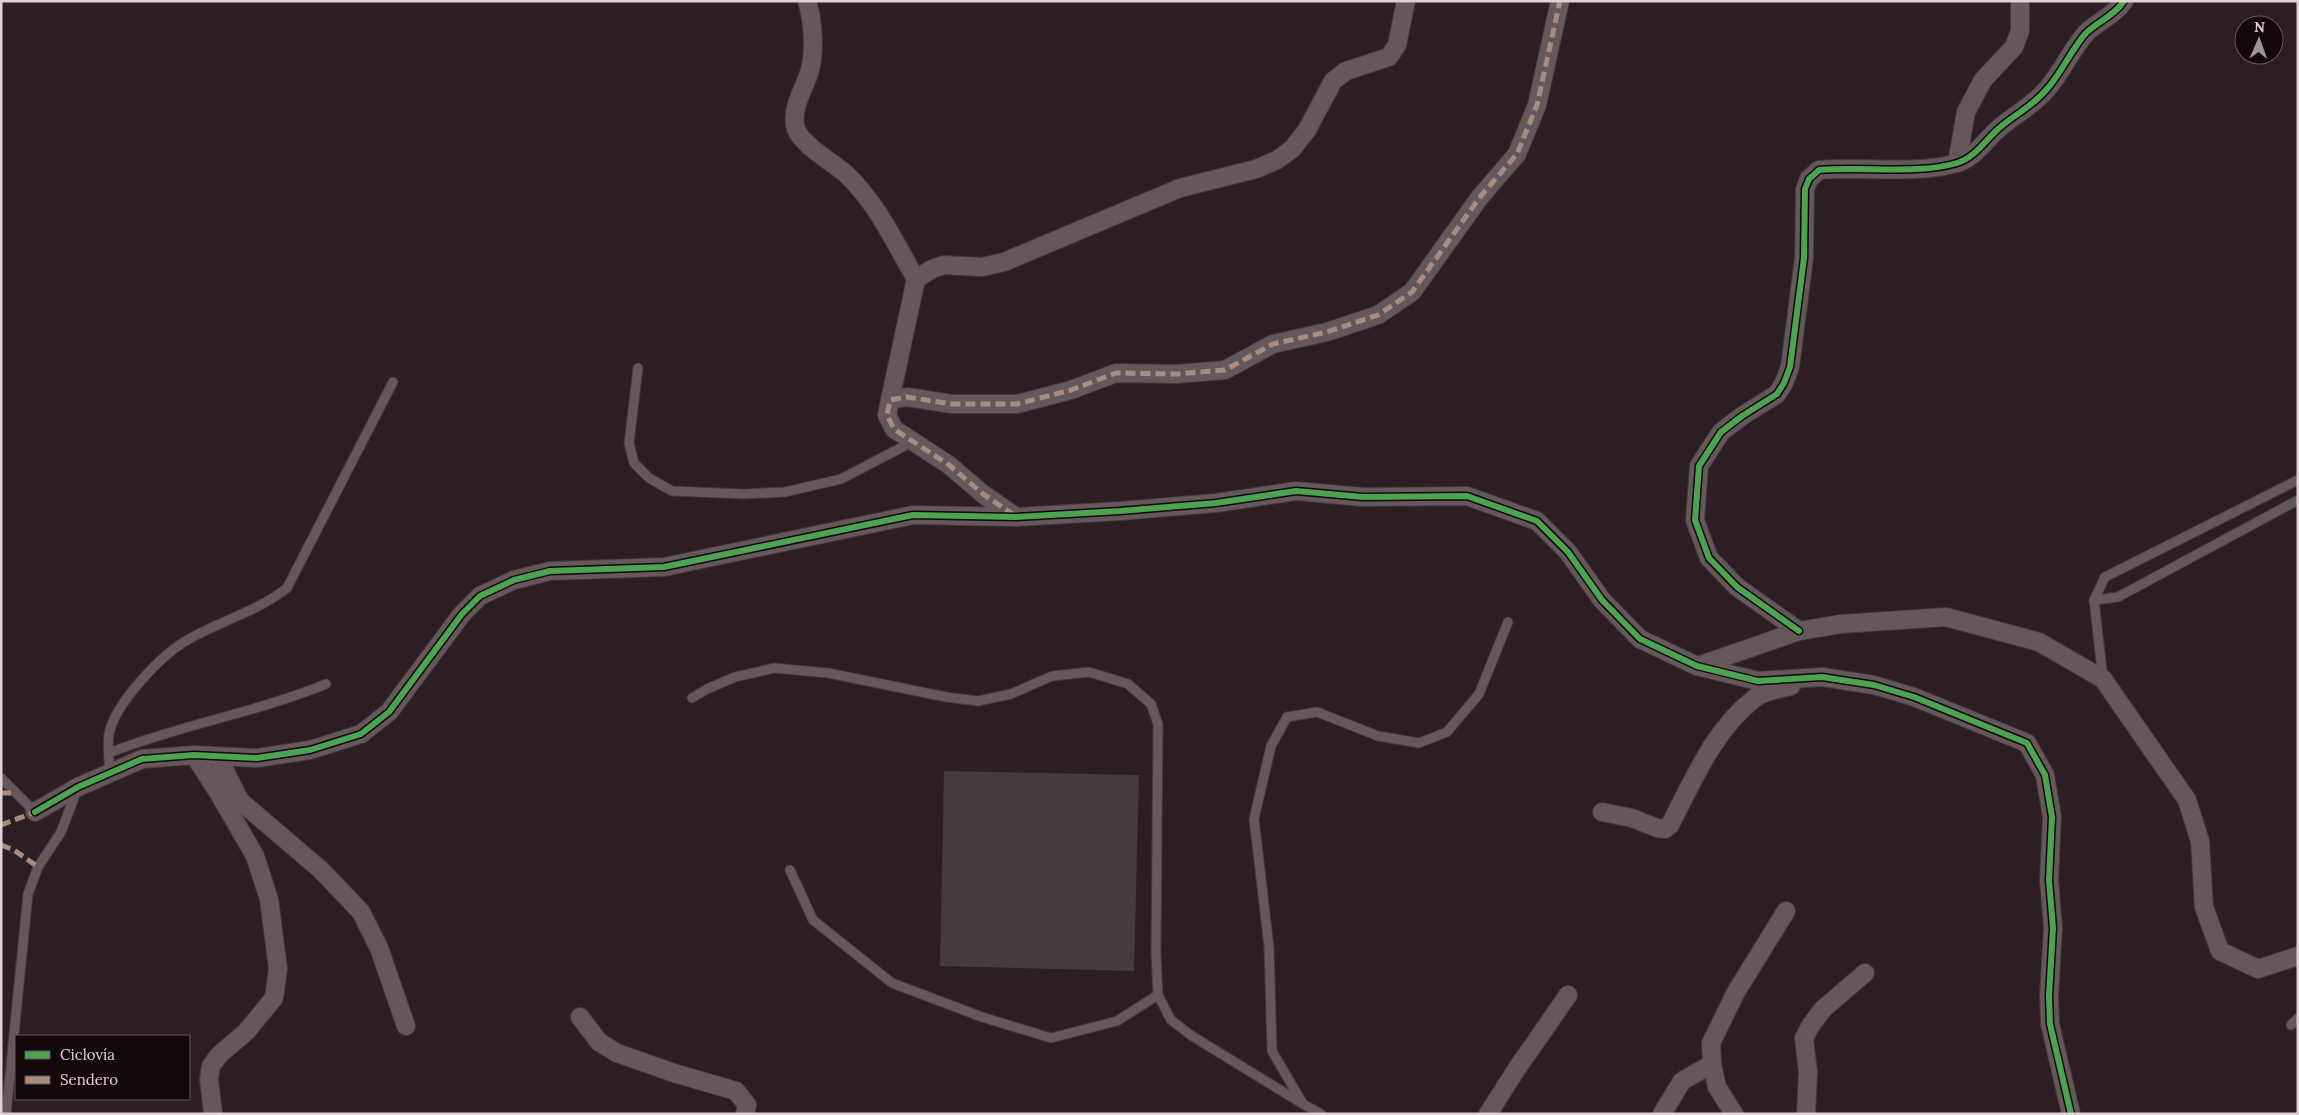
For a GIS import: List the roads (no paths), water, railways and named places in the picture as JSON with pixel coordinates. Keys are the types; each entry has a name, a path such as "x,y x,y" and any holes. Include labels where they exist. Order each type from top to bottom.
{"street":[{"path":"807,1 810,11 810,68 796,109 795,126 806,143 848,175 871,201 916,279 887,415 894,429 949,465 983,494 1016,517"},
{"path":"916,279 944,264 982,267 1004,262 1180,188 1256,169 1277,160 1292,149 1307,130 1333,81 1346,71 1389,57 1397,46 1406,1"},
{"path":"890,400 907,397 952,404 1017,404 1071,390 1116,373 1177,374 1225,370 1273,344 1327,332 1378,315 1412,292 1480,197 1517,154 1537,106 1560,1"},
{"path":"1957,163 1966,112 1983,80 2014,47 2020,31 2020,1"},
{"path":"1799,631 1737,587 1709,558 1695,520 1699,466 1721,432 1777,394 1784,383 1790,367 1804,258 1805,189 1809,179 1819,170 1935,167 1957,163 1970,158 1998,128 2032,106 2059,75 2073,50 2088,31 2111,16 2124,1"},
{"path":"35,812 78,787 142,759 194,756 258,758 310,750 361,734 389,712 462,614 480,596 514,580 550,571 664,567 913,515 1016,517 1216,503 1296,491 1363,497 1467,496 1537,521 1568,552 1602,600 1640,639 1697,666 1758,681 1822,677 1874,685 1914,697 2027,743 2045,775 2052,817 2049,880 2053,928 2049,996 2050,1024 2072,1114"},
{"path":"1697,666 1799,631 1841,624 1946,617 2039,642 2103,679 2187,800 2200,841 2204,907 2220,952 2258,969 2298,956"},
{"path":"1602,812 1632,818 1657,828 1665,829 1670,825 1723,730 1756,698 1775,690 1822,677"},
{"path":"194,756 218,792 255,856 269,899 278,969 274,998 246,1032 219,1055 211,1066 209,1079 213,1114"},
{"path":"218,758 240,801 321,870 361,912 378,948 406,1026"},
{"path":"1734,1114 1717,1086 1712,1064 1712,1043 1736,992 1786,911"},
{"path":"1806,1114 1808,1072 1804,1038 1811,1025 1823,1010 1865,973"},
{"path":"1488,1114 1568,995"},
{"path":"580,1017 599,1042 617,1053 674,1074 736,1091 747,1105 745,1114"},
{"path":"1662,1114 1682,1081 1712,1064"}],"lane":[{"path":"638,368 629,442 634,463 649,478 672,490 716,493 785,492 841,478 912,442"},
{"path":"110,773 108,753 110,733 123,703 150,670 186,640 271,600 287,588 393,382"},
{"path":"2103,679 2094,600 2105,578 2298,480"},
{"path":"2094,600 2118,597 2298,500"},
{"path":"1303,1104 1272,1051 1269,947 1254,819 1271,746 1287,717 1317,712 1378,736 1419,743 1448,732 1479,694 1508,622"},
{"path":"692,698 707,688 735,677 774,668 828,672 946,698 978,702 1011,694 1052,676 1089,672 1128,684 1151,704 1158,724 1156,954 1158,995 1170,1020 1192,1036 1321,1114"},
{"path":"108,753 144,739 294,697 326,684"},
{"path":"1,778 35,812"},
{"path":"6,1114 28,894 38,868 62,832 78,787"},
{"path":"790,870 813,920 892,983 982,1017 1051,1038 1117,1021 1158,995"},
{"path":"2291,1025 2298,1018"}]}
